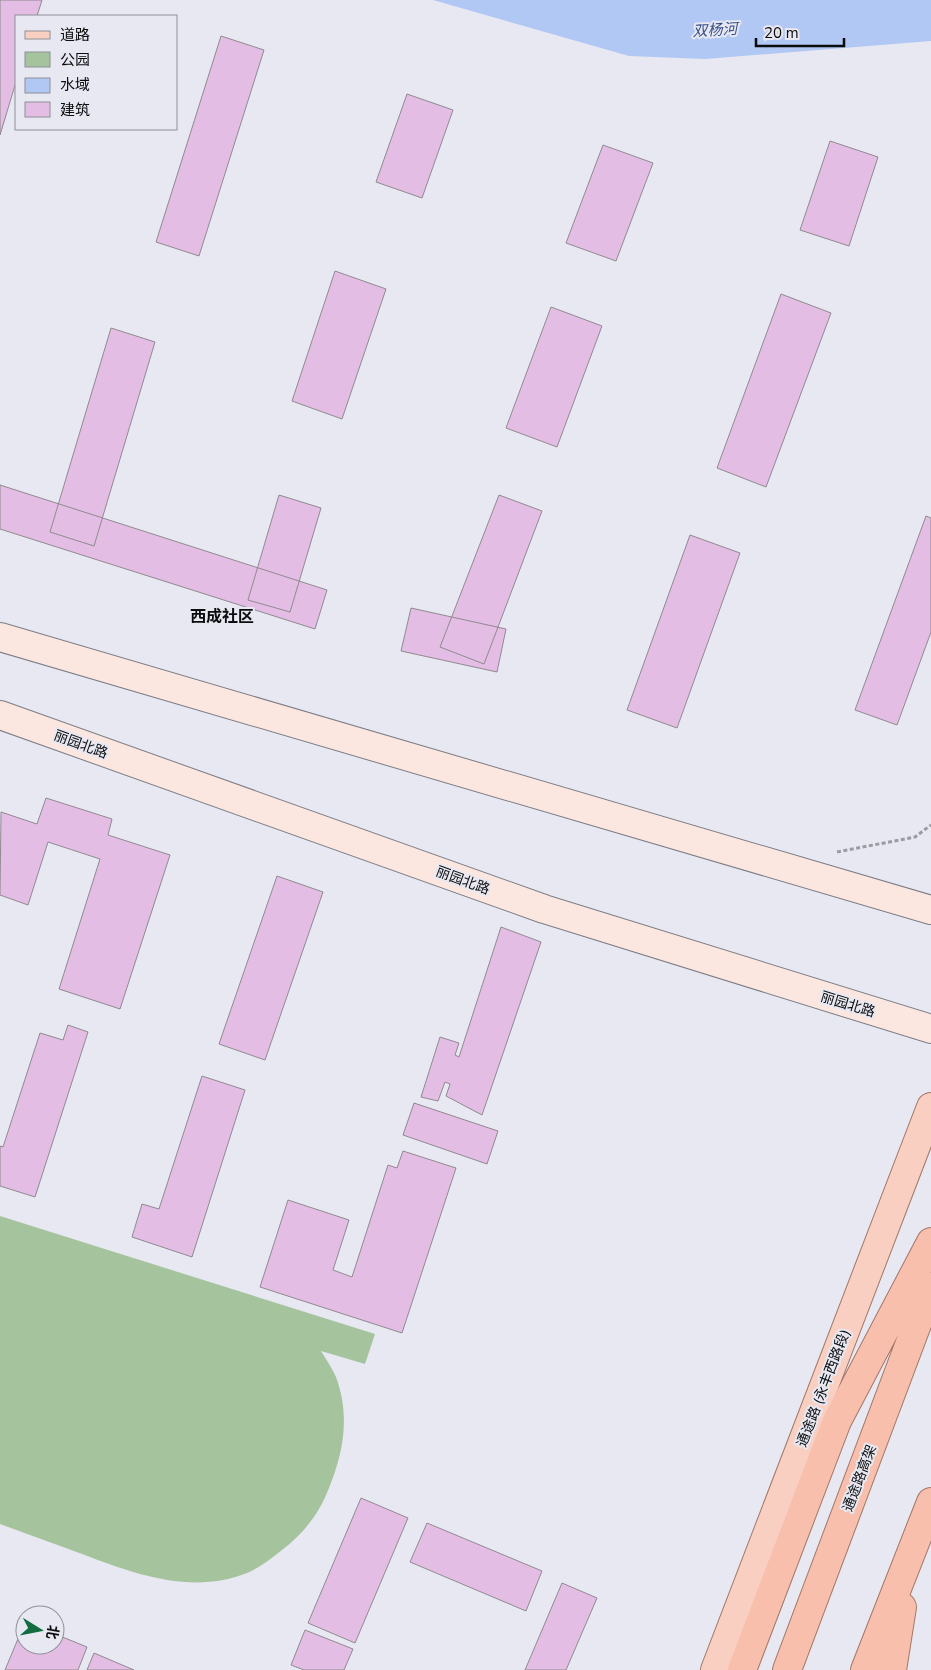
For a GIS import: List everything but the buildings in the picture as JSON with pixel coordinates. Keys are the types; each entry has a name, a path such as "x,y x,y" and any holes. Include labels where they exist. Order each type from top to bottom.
{"highway":[{"path":"742,1670 837,1422 931,1242"},
{"name":"通途路高架","path":"787,1670 931,1287"},
{"path":"865,1670 931,1502"},
{"path":"892,1670 910,1555"}],"main road":[{"path":"0,637 931,910"},
{"name":"丽园北路","path":"0,715 544,909 931,1030"},
{"name":"通途路 (永丰西路段)","path":"715,1670 931,1107"}],"path":[{"path":"833,853 915,837 931,825"}],"green space":[{"path":"0,1216 375,1334 365,1364 321,1351 336,1377 343,1405 344,1419 341,1447 334,1474 321,1506 304,1530 290,1544 265,1563 247,1573 205,1582 184,1582 143,1575 122,1569 0,1524"}],"water":[{"name":"双杨河","path":"433,0 931,0 931,41 705,59 629,56"}],"district":[{"name":"西成社区","path":"222,616"}]}
